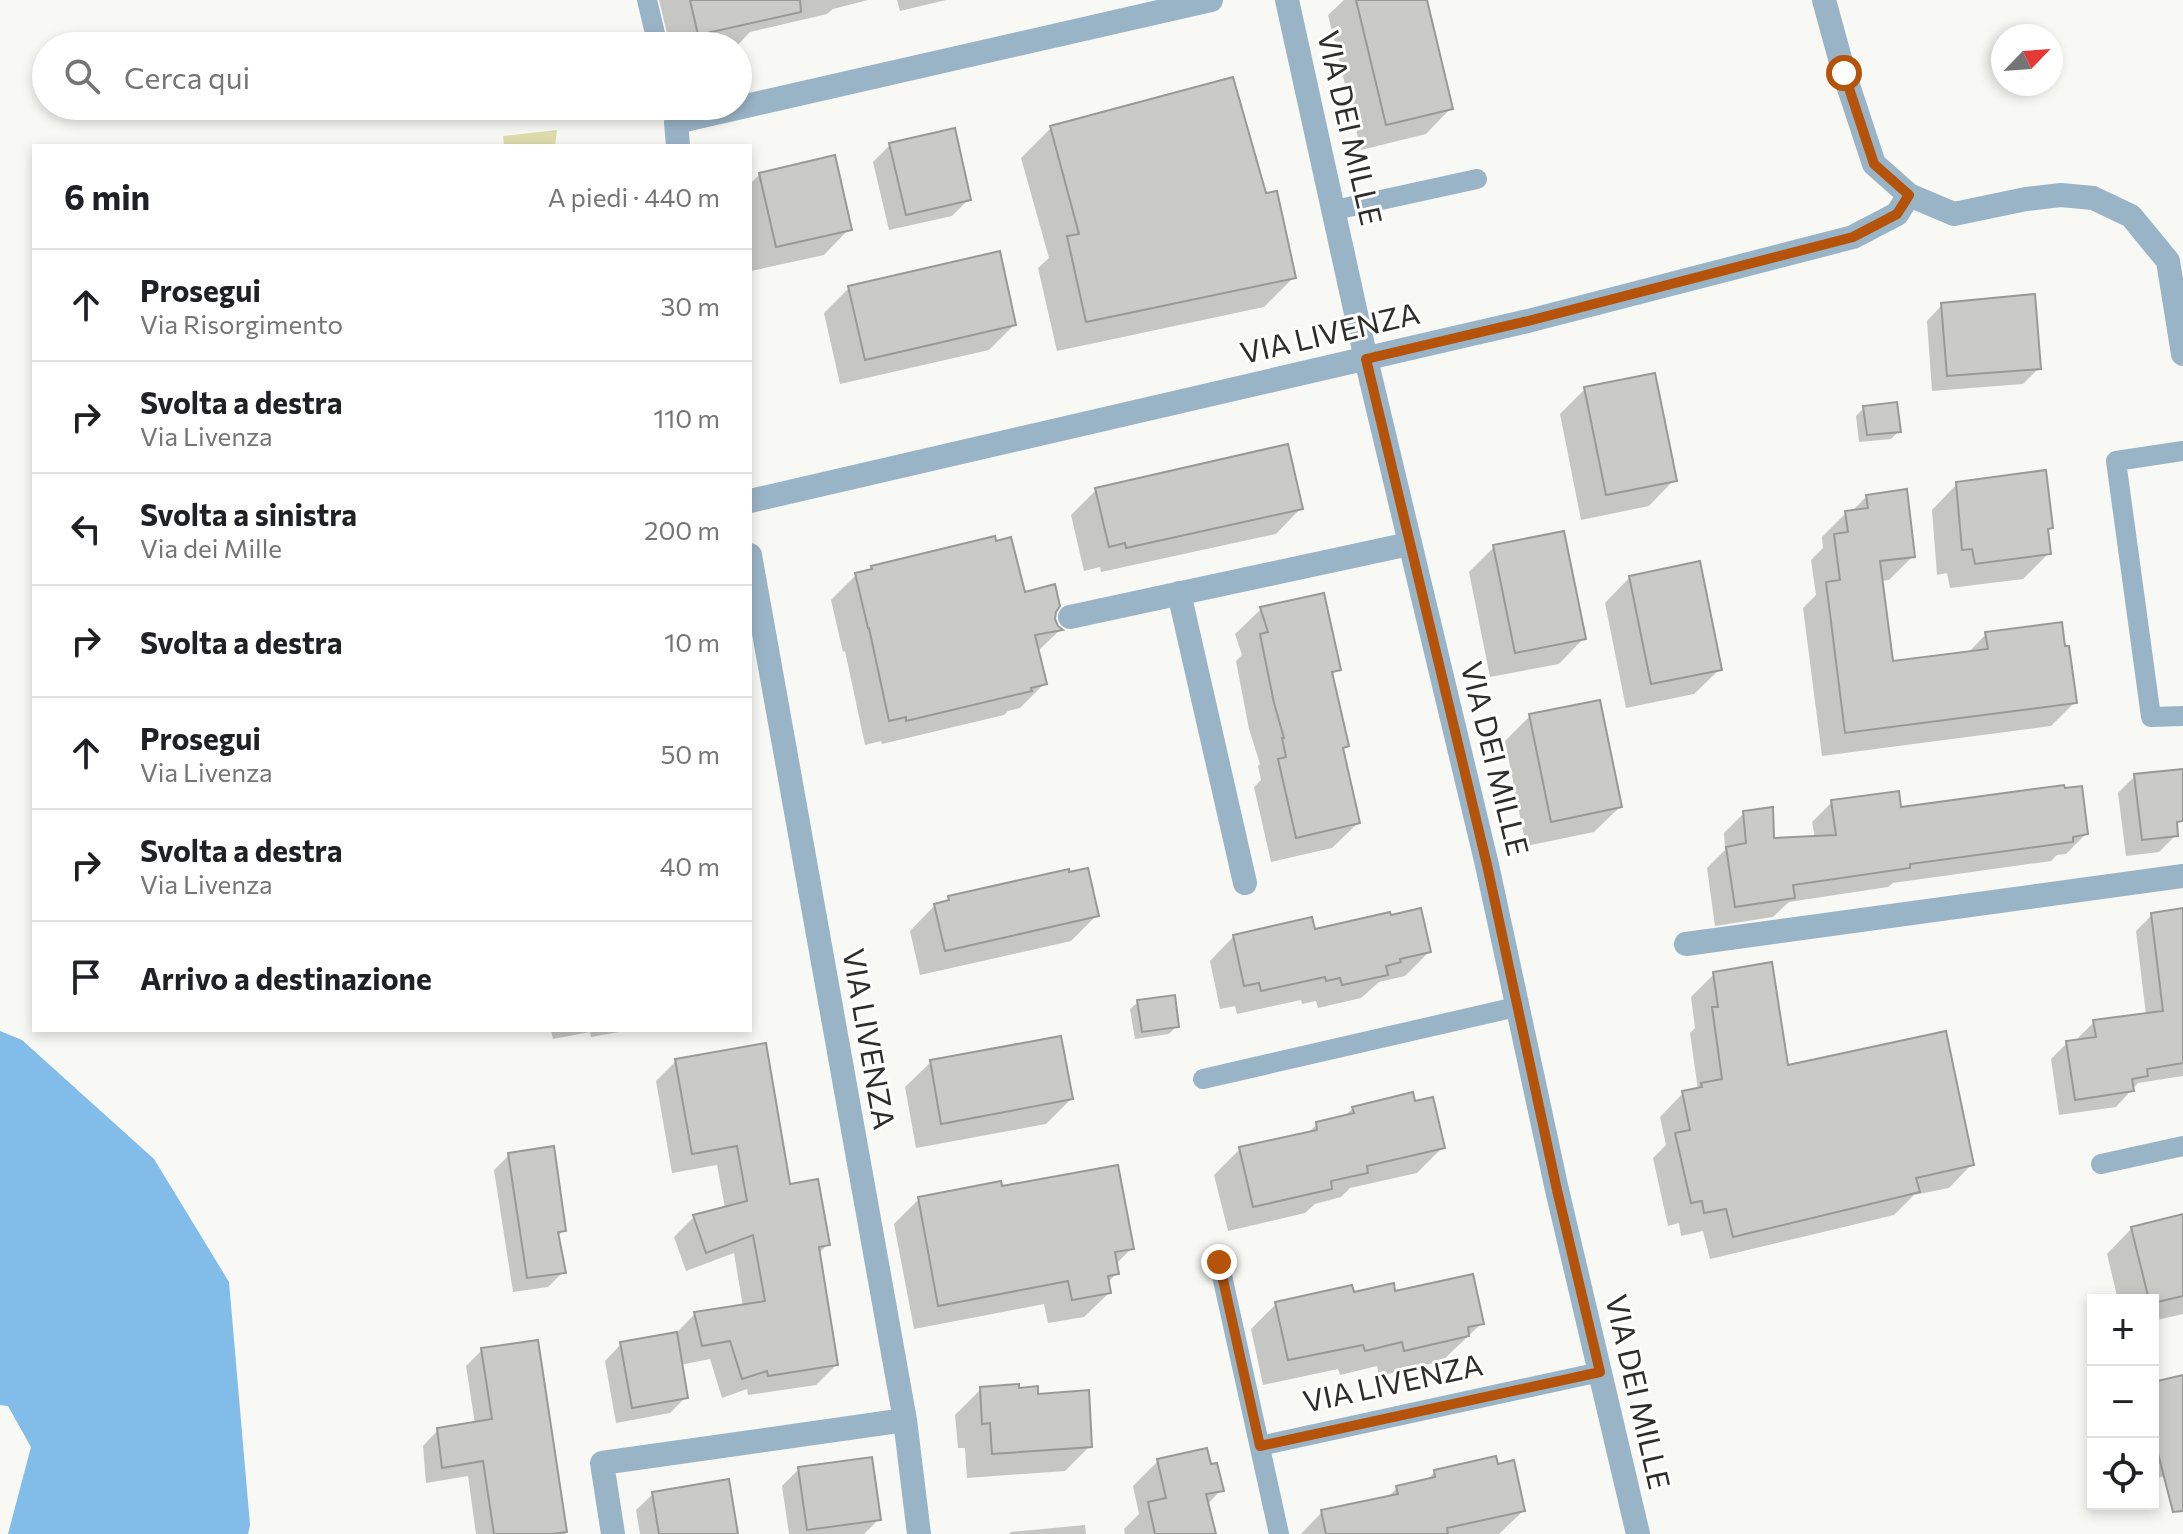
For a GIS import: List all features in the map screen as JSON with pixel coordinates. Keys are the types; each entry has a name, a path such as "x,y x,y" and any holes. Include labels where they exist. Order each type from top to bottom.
{"street":[{"path":"752,107 1211,0"},
{"name":"VIA DEI MILLE","path":"1287,0 1366,359 1487,865 1516,1007 1638,1534"},
{"path":"1824,0 1874,164 1909,195 1954,214 2061,195 2093,198 2131,216 2168,261 2183,354"},
{"path":"675,125 696,120"},
{"name":"VIA LIVENZA","path":"752,501 1528,321 1853,237 1897,214 1909,195"},
{"path":"1070,617 1409,544"},
{"name":"VIA LIVENZA","path":"752,566 905,1420 919,1534"},
{"path":"1179,593 1245,883"},
{"path":"1686,944 2183,876"},
{"path":"613,1534 602,1463 905,1420"}],"lane":[{"path":"647,0 655,32"},
{"path":"1335,210 1477,179"},
{"path":"2183,451 2116,461 2151,717 2183,716"},
{"path":"1203,1079 1516,1007"},
{"path":"2101,1164 2183,1146"},
{"path":"1219,1262 1279,1534"},
{"name":"VIA LIVENZA","path":"1260,1446 1600,1372"}],"green space":[{"path":"557,130 555,144 504,144 503,136"}],"water":[{"path":"0,1031 22,1040 154,1159 229,1282 250,1525 248,1534 8,1534 31,1447 8,1406 0,1405"}],"building":[{"path":"690,0 800,0 801,12 711,32 697,32"},
{"path":"1356,0 1427,0 1453,109 1386,125"},
{"path":"1233,77 1266,193 1277,191 1296,278 1086,322 1067,236 1079,234 1050,126"},
{"path":"955,128 971,200 906,215 889,143"},
{"path":"835,155 852,230 776,247 759,173"},
{"path":"1000,251 1016,325 865,360 848,286"},
{"path":"2035,294 2041,369 1947,376 1941,303"},
{"path":"1655,373 1677,481 1606,495 1584,387"},
{"path":"1897,402 1901,432 1867,435 1863,406"},
{"path":"1288,444 1303,509 1126,548 1125,543 1109,547 1095,488"},
{"path":"2046,470 2053,528 2048,529 2051,554 1975,564 1972,549 1962,550 1956,482"},
{"path":"1907,489 1915,557 1880,561 1893,661 1988,649 1985,632 2062,622 2065,646 2069,646 2077,703 1845,733 1826,582 1840,580 1834,534 1848,532 1845,511 1868,508 1866,495"},
{"path":"1564,531 1586,639 1515,653 1493,545"},
{"path":"995,536 996,541 1011,537 1025,592 1055,584 1060,606 1055,619 1063,630 1035,635 1047,684 1031,688 1032,691 906,721 906,717 889,721 855,573 872,569 871,566"},
{"path":"1700,561 1722,670 1651,684 1629,576"},
{"path":"1324,593 1341,670 1332,672 1349,746 1343,748 1360,823 1296,838 1278,759 1286,757 1284,738 1260,634 1268,632 1260,607"},
{"path":"1600,700 1622,807 1551,822 1529,714"},
{"path":"2183,769 2183,821 2177,822 2178,836 2142,840 2134,774"},
{"path":"2064,785 2065,788 2082,786 2088,834 2073,837 2073,842 1910,864 1910,868 1793,885 1795,898 1735,907 1726,847 1746,843 1743,811 1773,807 1774,838 1836,835 1831,800 1899,791 1901,807"},
{"path":"1088,868 1099,916 945,951 934,904 949,900 948,896 1069,869 1069,872"},
{"path":"1421,908 1431,952 1400,959 1401,962 1386,966 1388,975 1342,985 1340,978 1326,981 1325,977 1261,991 1259,983 1244,986 1233,935 1312,917 1315,929"},
{"path":"2183,908 2183,1063 2147,1069 2148,1076 2132,1079 2134,1091 2075,1100 2066,1041 2096,1037 2093,1020 2163,1011 2151,913"},
{"path":"1772,962 1788,1065 1946,1031 1974,1165 1916,1178 1920,1192 1733,1237 1726,1209 1704,1213 1702,1201 1691,1203 1675,1133 1690,1130 1682,1091 1722,1079 1712,1007 1718,1007 1713,972"},
{"path":"1175,995 1179,1027 1142,1032 1137,1000"},
{"path":"1061,1036 1073,1099 941,1124 930,1060"},
{"path":"766,1043 790,1184 818,1179 830,1245 819,1247 838,1365 768,1376 767,1371 742,1379 730,1341 702,1346 694,1312 765,1301 753,1235 706,1253 693,1215 747,1201 737,1146 692,1154 675,1059"},
{"path":"1413,1092 1415,1101 1433,1097 1445,1148 1367,1166 1368,1173 1331,1181 1332,1189 1253,1207 1239,1147 1317,1130 1316,1122 1354,1113 1352,1107"},
{"path":"554,1146 566,1231 558,1232 566,1273 527,1278 508,1153"},
{"path":"1118,1165 1134,1249 1115,1252 1119,1274 1108,1276 1111,1293 1072,1300 1068,1281 938,1306 918,1197 1001,1181 1002,1186"},
{"path":"2183,1214 2183,1296 2159,1302 2159,1294 2148,1294 2131,1227"},
{"path":"1473,1274 1484,1324 1468,1327 1469,1336 1404,1351 1402,1342 1365,1351 1363,1345 1288,1360 1275,1302 1352,1285 1354,1292 1394,1283 1395,1291"},
{"path":"677,1332 688,1398 632,1408 620,1342"},
{"path":"538,1340 567,1532 494,1534 483,1461 442,1468 437,1428 492,1419 481,1348"},
{"path":"2183,1375 2183,1511 2173,1512 2159,1457 2159,1381"},
{"path":"1019,1384 1019,1388 1038,1386 1038,1394 1089,1390 1092,1447 992,1454 990,1423 982,1424 980,1387"},
{"path":"1207,1448 1211,1464 1217,1463 1224,1491 1206,1494 1216,1534 1155,1534 1148,1502 1166,1498 1157,1459"},
{"path":"1496,1456 1498,1464 1514,1460 1525,1511 1447,1528 1448,1534 1326,1534 1321,1510 1398,1494 1396,1486 1435,1477 1434,1470"},
{"path":"872,1457 881,1520 807,1530 798,1467"},
{"path":"729,1479 738,1534 659,1534 652,1492"}],"route":[{"path":"1219,1262 1260,1446 1600,1372 1516,1007 1487,865 1366,359 1528,321 1853,237 1897,214 1909,195 1874,164 1844,73"}]}
